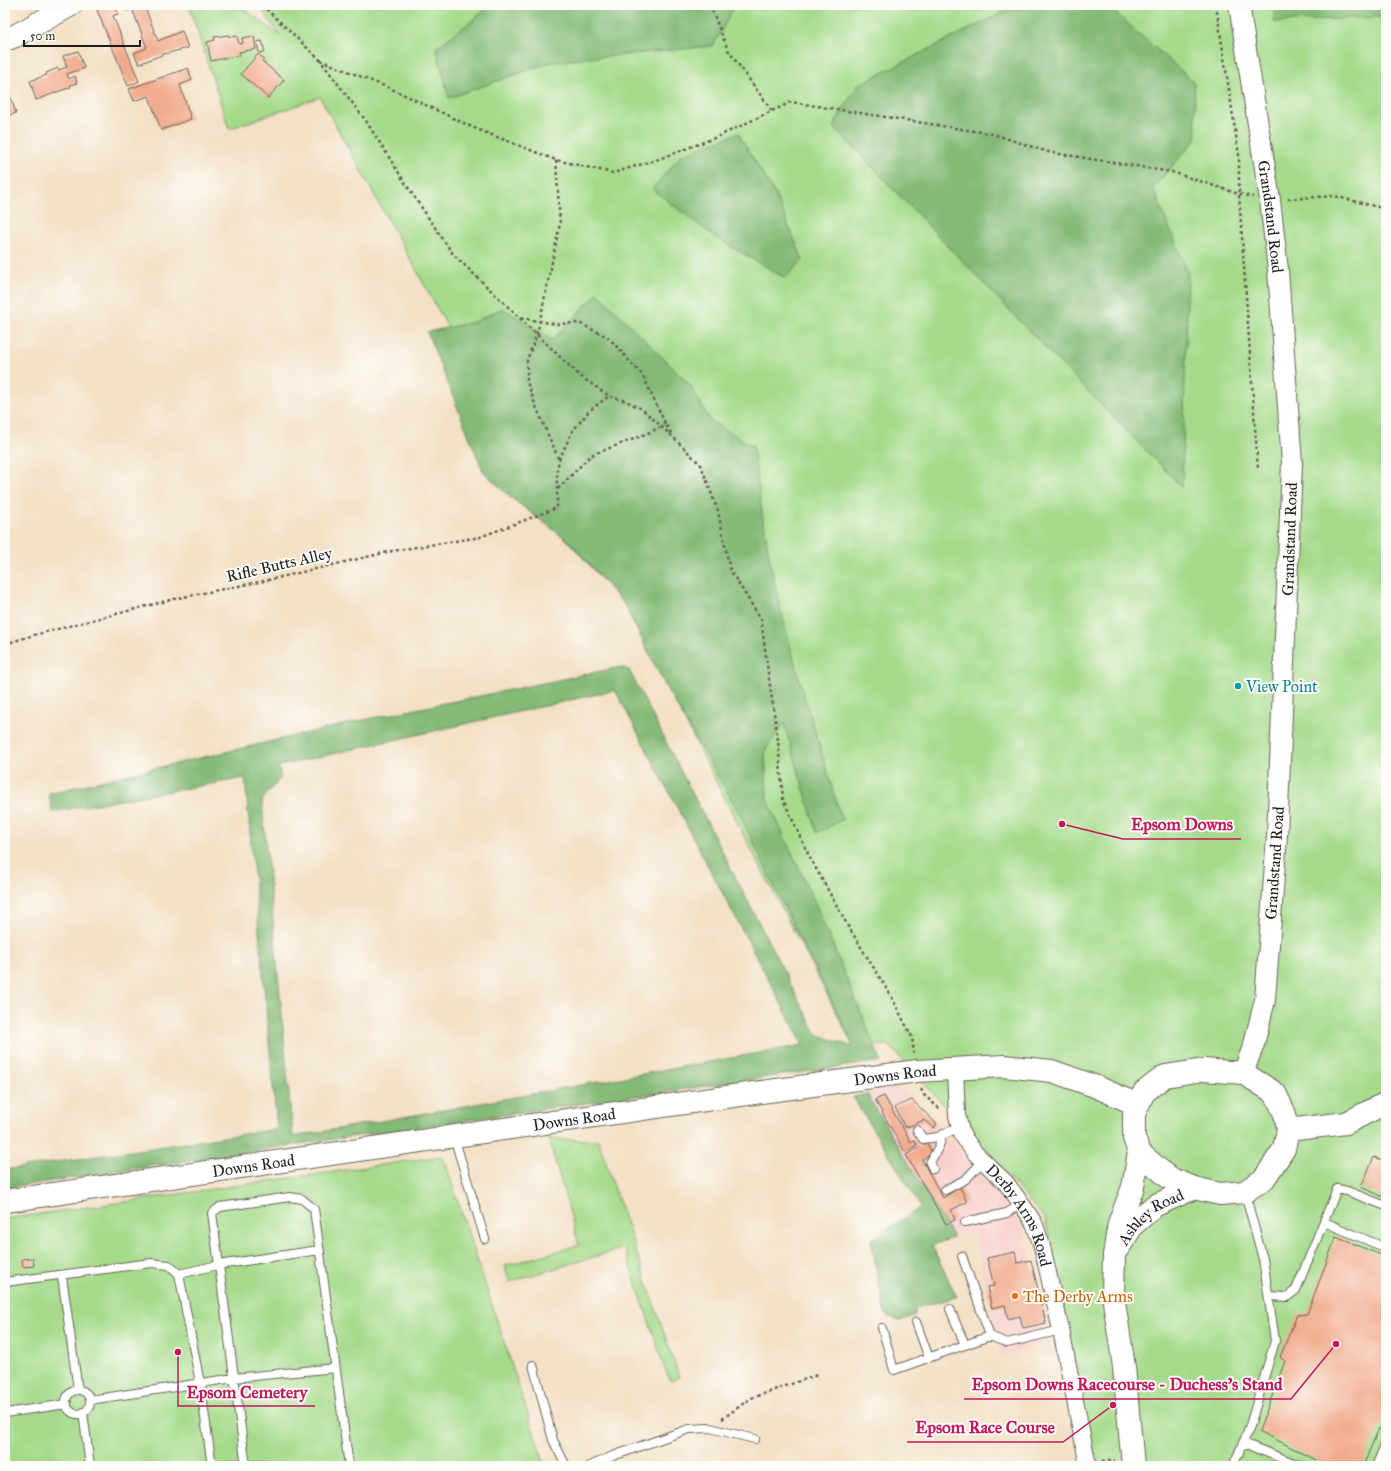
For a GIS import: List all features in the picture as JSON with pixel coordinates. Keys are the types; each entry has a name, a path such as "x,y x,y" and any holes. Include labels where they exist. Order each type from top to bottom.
{"main road":[{"path":"5,40 71,5"},
{"name":"Downs Road","path":"5,1201 917,1071 1004,1066 1052,1071 1097,1087 1138,1105"},
{"path":"1204,1070 1243,1073 1275,1093 1285,1114 1288,1130 1284,1149 1264,1179 1244,1192 1220,1194 1194,1188 1169,1178 1139,1152 1134,1138 1134,1114 1138,1105 1144,1092 1165,1076 1204,1070"},
{"path":"1288,1130 1346,1123 1386,1103"},
{"name":"Ashley Road","path":"1133,1462 1124,1367 1113,1295 1114,1255 1119,1224 1133,1187 1139,1152"},
{"name":"Ashley Road","path":"1114,1255 1133,1226 1154,1206 1194,1188"}],"street":[{"name":"Grandstand Road","path":"1239,5 1270,200 1278,270 1292,463 1277,836 1265,1000 1254,1044 1243,1073"},
{"name":"Derby Arms Road","path":"955,1069 959,1121 962,1135 975,1153 1006,1183 1021,1203 1034,1223 1042,1246 1061,1330 1088,1464"}],"lane":[{"path":"917,1130 923,1139 938,1137 959,1121"},
{"path":"933,1169 930,1163 939,1146 943,1134"},
{"path":"454,1136 485,1239"},
{"path":"945,1190 966,1179 983,1161"},
{"path":"1269,1296 1287,1297 1296,1290 1337,1189 1347,1191 1386,1206"},
{"path":"1233,1466 1249,1429 1275,1341 1263,1259 1244,1192"},
{"path":"246,1466 212,1213 220,1207 290,1197 302,1199 314,1208 349,1466"},
{"path":"965,1222 1006,1213 1021,1203"},
{"path":"1324,1222 1386,1248"},
{"path":"179,1274 218,1265 319,1250"},
{"path":"962,1256 990,1336"},
{"path":"5,1282 62,1276 151,1263 169,1265 179,1274 200,1384 212,1466"},
{"path":"62,1276 78,1390"},
{"path":"950,1309 965,1345"},
{"path":"916,1322 929,1358"},
{"path":"882,1328 894,1370 990,1336 1006,1343 1061,1330"},
{"path":"533,1365 553,1440 566,1466"},
{"path":"90,1400 234,1378 335,1368"},
{"path":"78,1390 86,1393 90,1400 89,1406 83,1412 74,1413 66,1404 68,1396 74,1391 78,1390"},
{"path":"5,1413 66,1404"},
{"path":"83,1412 90,1466"},
{"path":"590,1466 613,1456 689,1429 710,1428 754,1439"},
{"path":"1243,1443 1302,1466"},
{"path":"1376,1466 1386,1443"}],"path":[{"path":"262,5 320,60 366,121 409,189 453,254 580,376 609,396 626,401 642,409 701,465 718,511 730,570 761,620 778,740 783,799 809,856 848,926 891,996 912,1038 919,1085 924,1095 947,1115 959,1121"},
{"path":"710,5 728,50 772,111"},
{"path":"1216,5 1239,155 1239,194 1258,470"},
{"path":"320,60 394,90 474,128 556,160 613,173 656,160 717,137 791,102 993,134 1048,152 1172,172 1239,194 1270,200 1334,196 1386,209"},
{"path":"556,160 560,224 537,334 527,360 527,382 537,410 559,460"},
{"path":"521,318 557,324 579,323 610,338 643,376 665,423 674,438"},
{"path":"557,489 557,471 559,460 572,432 589,411 609,396"},
{"path":"557,489 591,455 661,427 665,423"},
{"name":"Rifle Butts Alley","path":"5,644 34,635 178,598 272,579 392,551 480,537 557,508 557,489"},
{"path":"710,1428 751,1398 817,1375"},
{"path":"1088,1464 1133,1462"}],"shaded area":[{"path":"898,1086 937,1124 1023,1226 1052,1340 1001,1358 974,1231 953,1237 867,1094"}],"green space":[{"path":"189,5 239,5 281,36 258,5 1386,5 1386,1466 1086,1466 1084,1411 1045,1219 889,1045 854,1047 624,604 565,538 320,97 229,129"},
{"path":"492,5 735,5 713,46 551,62 449,98 436,48"},
{"path":"1017,5 1110,5 1120,17 1194,82 1196,139 1153,188 1188,273 1182,487 1061,364 833,126 858,85"},
{"path":"1273,5 1386,5 1386,39 1381,17 1274,22"},
{"path":"738,133 775,194 803,260 785,278 715,237 652,189 682,155"},
{"path":"598,293 690,385 711,421 753,446 761,507 775,587 802,688 842,820 817,833 784,723 765,751 767,799 816,905 881,1061 300,1144 5,1188 5,1170 277,1129 245,778 52,812 49,793 372,718 621,667 629,670 816,1034 853,1047 842,1021 796,931 737,809 667,689 624,604 570,542 510,497 483,471 427,332 474,322 503,308 552,340","holes":["615,690 803,1045 293,1137 262,800 281,777 279,766"]},
{"path":"867,1094 953,1237 932,1246 957,1297 915,1308 915,1315 900,1321 885,1315 871,1240 921,1207 853,1097"},
{"path":"549,1139 598,1140 679,1377 671,1381 667,1374 624,1248 509,1282 505,1266 579,1245"},
{"path":"443,1156 545,1466 5,1466 5,1219"}],"building":[{"path":"109,5 115,5 118,14 113,16 139,81 128,86 97,10"},
{"path":"123,5 144,5 158,41 182,31 188,48 164,54 139,64 134,53 147,48 132,8 126,11"},
{"path":"229,35 230,37 237,36 239,44 243,43 242,38 254,36 256,49 239,52 240,55 211,61 207,42 215,40 214,37"},
{"path":"262,41 265,52 259,53 257,42"},
{"path":"78,51 84,68 67,74 69,79 75,76 77,83 70,85 71,87 36,100 30,81 47,75 46,73 58,68 59,70 67,67 63,56"},
{"path":"258,54 264,59 262,61 284,80 268,98 241,74"},
{"path":"188,68 192,80 180,85 191,119 161,130 149,96 134,101 129,89"},
{"path":"5,87 7,87 16,113 5,117"},
{"path":"884,1096 911,1142 914,1140 917,1145 905,1152 875,1100"},
{"path":"912,1100 937,1124 933,1128 924,1120 905,1128 895,1107"},
{"path":"927,1143 932,1153 922,1160 943,1198 960,1187 967,1202 951,1210 955,1220 946,1224 906,1155"},
{"path":"1374,1157 1386,1161 1386,1198 1361,1187"},
{"path":"1336,1237 1386,1257 1386,1412 1363,1466 1328,1466 1259,1431 1285,1361 1280,1357 1297,1315 1307,1314"},
{"name":"The Derby Arms","path":"1015,1252 1017,1263 1031,1260 1046,1323 1023,1328 1020,1316 1008,1319 1005,1305 992,1308 987,1287 994,1286 987,1258"},
{"path":"33,1258 34,1266 23,1267 22,1259"}],"place":[{"name":"View Point","path":"1238,686"},
{"name":"Epsom Downs","path":"1062,824"},
{"name":"The Derby Arms","path":"1015,1296"},
{"name":"Epsom Downs Racecourse - Duchess’s Stand","path":"1336,1344"},
{"name":"Epsom Cemetery","path":"178,1352"},
{"name":"Epsom Race Course","path":"1113,1405"}]}
